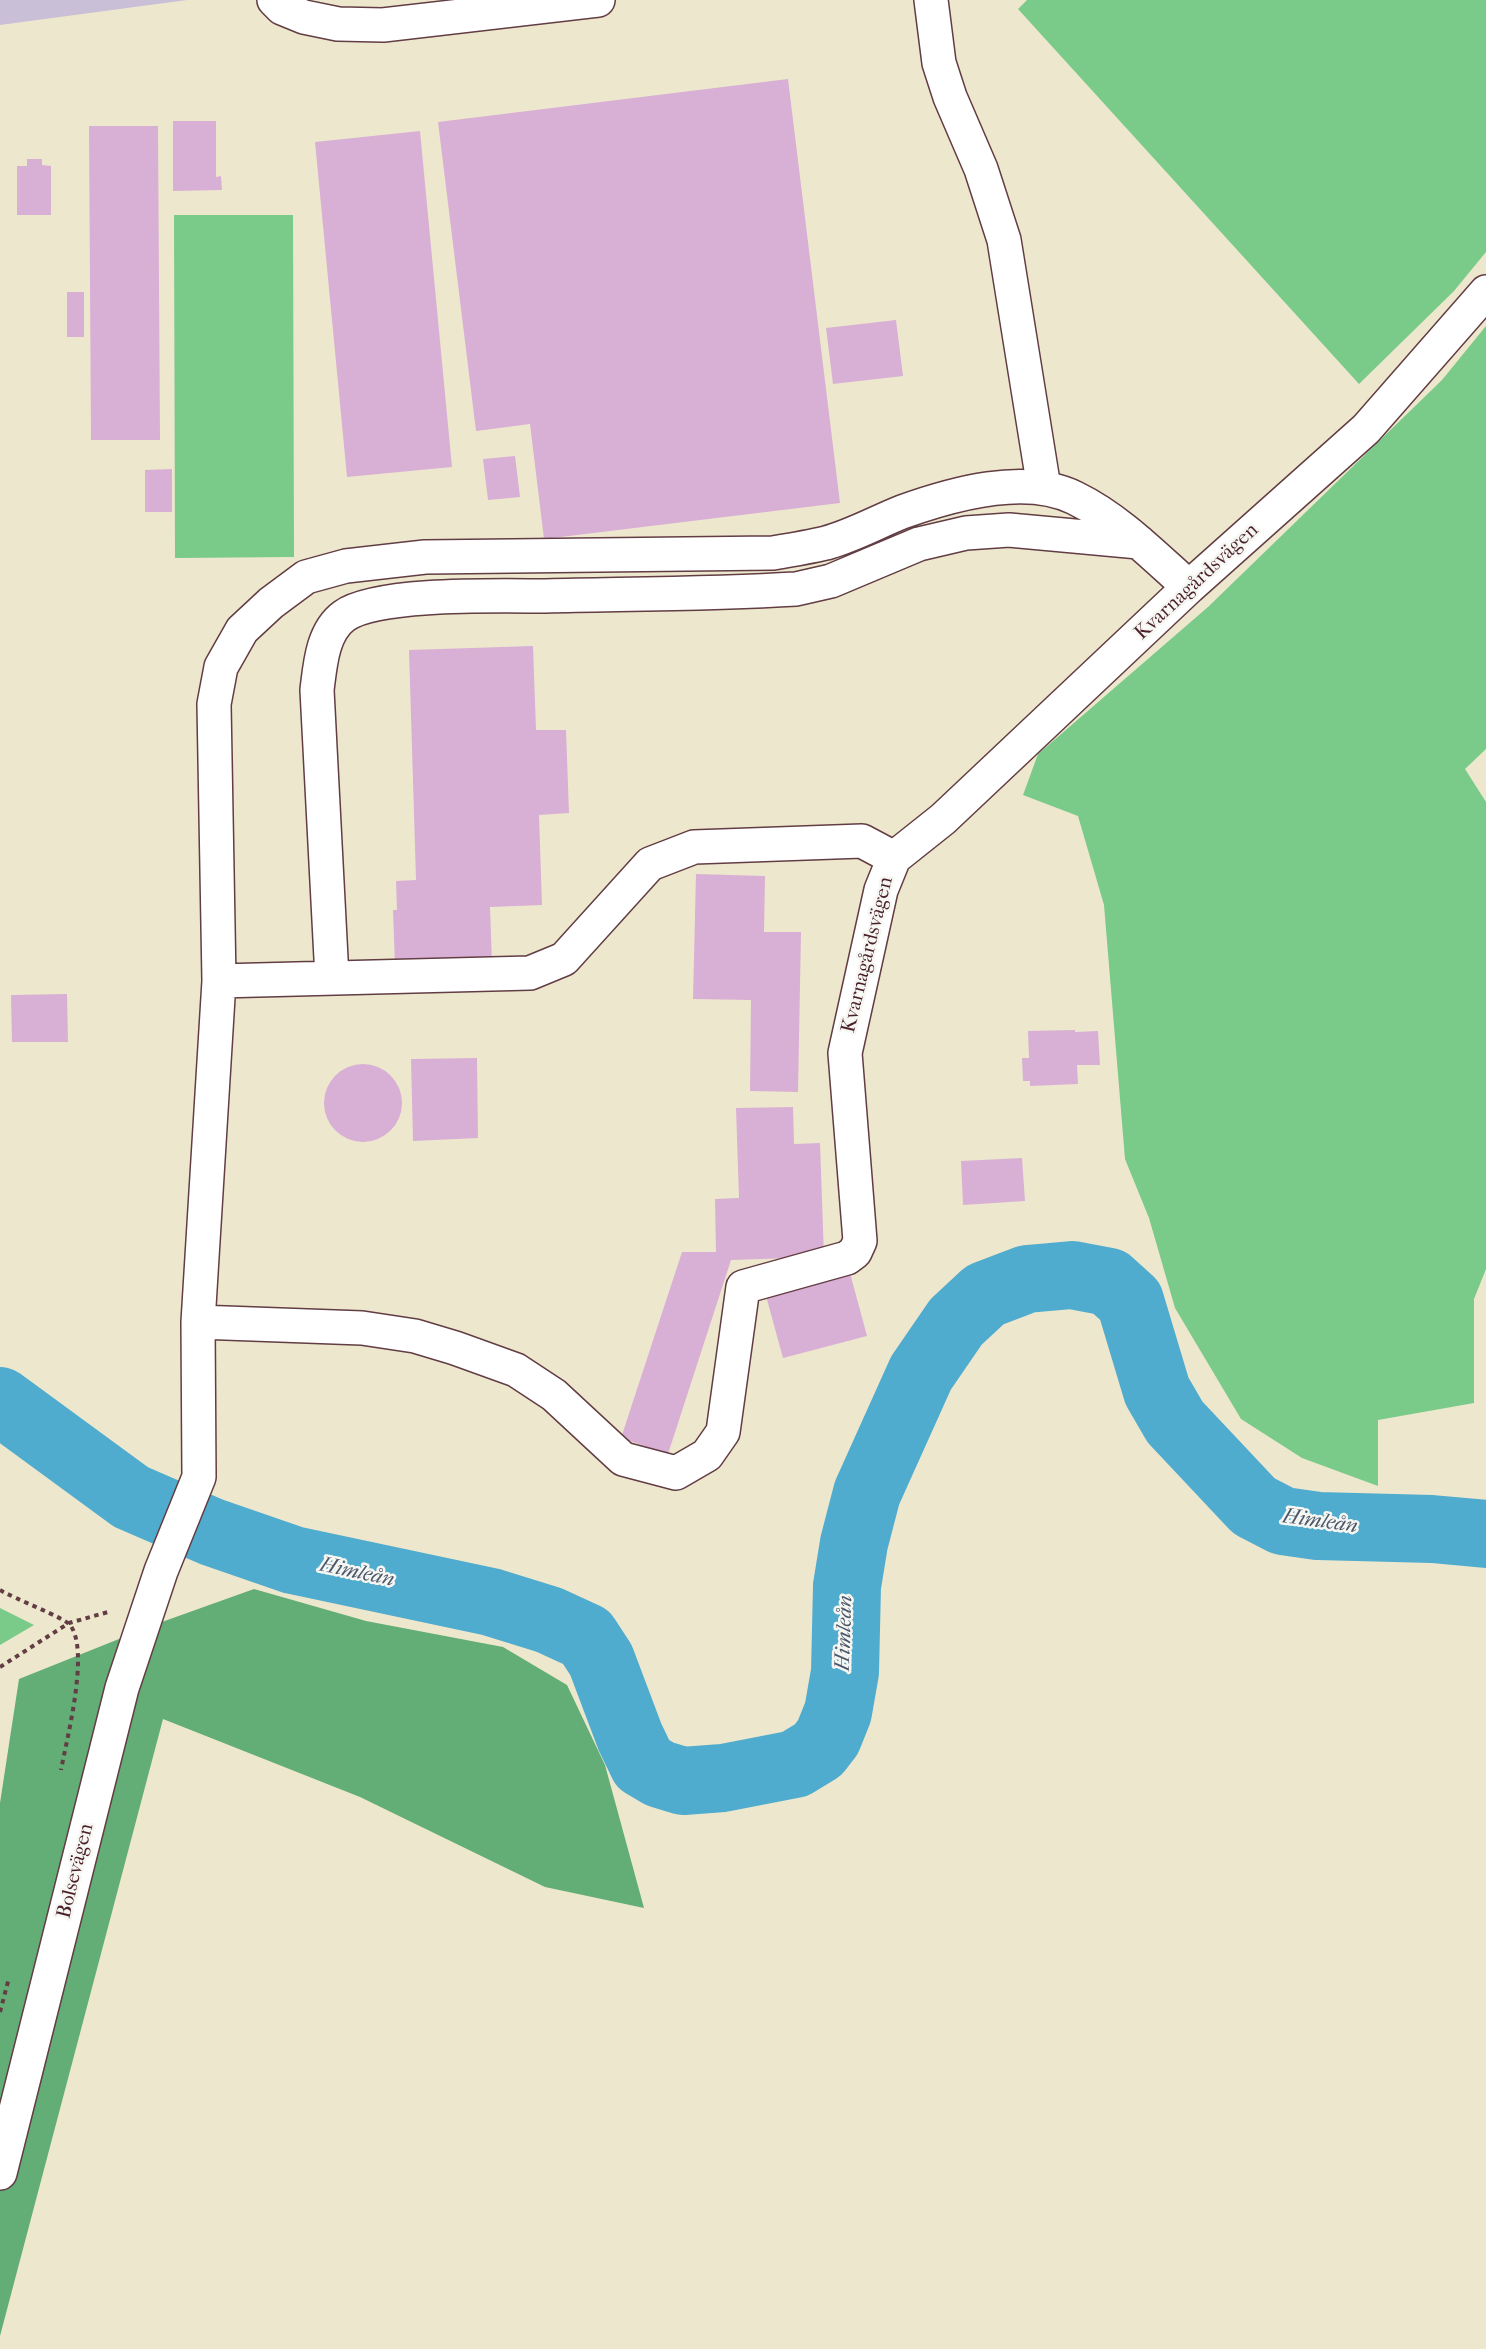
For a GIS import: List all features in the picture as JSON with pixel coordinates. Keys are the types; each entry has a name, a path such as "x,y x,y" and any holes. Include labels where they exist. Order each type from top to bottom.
{"street":[{"path":"278,4 304,17 338,24 384,24 598,0"},
{"path":"931,0 939,63 950,97 981,169 1004,240 1044,488"},
{"name":"Kvarnagårdsvägen","path":"198,1322 362,1328 414,1336 455,1347 516,1370 554,1395 623,1459 676,1473 707,1455 723,1432 743,1287 847,1258 855,1252 860,1241 845,1053 881,890 894,858 943,819 993,774 1189,587 1365,429 1486,292"},
{"path":"198,1322 219,981 214,704 221,667 242,630 271,603 306,577 346,566 425,557 773,553 828,543 903,512 953,495 1012,486 1044,488 1072,496 1098,511 1139,542 1189,587"},
{"path":"332,978 317,690 321,655 333,628 345,616 376,603 450,597 796,589 831,581 919,544 966,533 1009,530 1139,542"},
{"name":"Kvarnagårdsvägen","path":"219,981 530,973 564,959 650,864 694,847 862,842 894,858"},
{"name":"Bolsevägen","path":"0,2173 122,1688 156,1586 199,1478 198,1322"}],"path":[{"path":"0,1667 69,1623 156,1586"},
{"path":"0,1590 69,1623 77,1639 79,1653 77,1681 61,1772"},
{"path":"0,2012 12,1967"}],"shaded area":[{"path":"0,0 187,0 0,25"}],"green space":[{"path":"1027,0 1486,0 1486,252 1454,291 1359,384 1018,9"},
{"path":"174,215 293,215 294,557 175,558"},
{"path":"1486,326 1486,749 1465,769 1486,802 1486,1269 1474,1299 1474,1403 1378,1420 1378,1486 1302,1458 1241,1419 1175,1308 1149,1218 1125,1159 1104,905 1078,816 1023,795 1038,754 1208,607 1442,380"},
{"path":"254,1589 366,1621 503,1647 567,1685 605,1765 644,1908 545,1887 360,1797 163,1719 0,2336 0,1803 19,1679 159,1623"},
{"path":"0,1608 34,1625 0,1645"}],"building":[{"path":"788,79 840,503 544,539 530,424 476,431 438,122"},
{"path":"173,121 216,121 216,177 221,176 222,190 173,191"},
{"path":"89,126 158,126 160,440 91,440"},
{"path":"420,131 452,467 347,477 315,142"},
{"path":"27,159 42,159 42,165 51,166 51,215 17,215 17,166 27,166"},
{"path":"67,292 84,292 84,337 67,337"},
{"path":"896,320 903,376 833,384 826,328"},
{"path":"515,456 520,497 488,500 483,459"},
{"path":"172,469 172,512 145,512 145,470"},
{"path":"533,646 536,730 566,730 569,813 539,815 542,905 490,907 492,963 395,966 393,910 397,910 396,881 416,880 409,650"},
{"path":"696,874 765,876 764,932 801,932 798,1092 750,1091 751,1000 693,999"},
{"path":"67,994 68,1042 12,1042 11,995"},
{"path":"1075,1030 1075,1032 1098,1031 1100,1065 1077,1065 1078,1084 1030,1086 1030,1081 1023,1081 1022,1058 1029,1058 1028,1031"},
{"path":"477,1058 478,1138 413,1141 411,1059"},
{"path":"363,1064 378,1067 390,1076 399,1088 402,1103 399,1118 390,1130 378,1139 363,1142 348,1139 336,1130 327,1118 324,1103 327,1088 336,1076 348,1067"},
{"path":"793,1107 794,1144 820,1143 824,1257 731,1260 668,1454 621,1438 682,1252 716,1252 715,1199 739,1198 736,1108"},
{"path":"1022,1158 1025,1201 963,1205 961,1161"},
{"path":"850,1273 867,1336 783,1358 766,1296"}],"waterway":[{"name":"Himleån","path":"0,1401 131,1497 212,1532 293,1560 491,1602 549,1620 586,1637 601,1660 630,1737 643,1764 660,1774 683,1781 723,1778 795,1764 818,1750 828,1737 838,1712 845,1672 847,1586 854,1543 867,1493 921,1373 956,1322 985,1295 1027,1279 1072,1275 1109,1282 1130,1301 1157,1391 1175,1422 1254,1506 1283,1521 1318,1526 1432,1529 1486,1534"}]}
